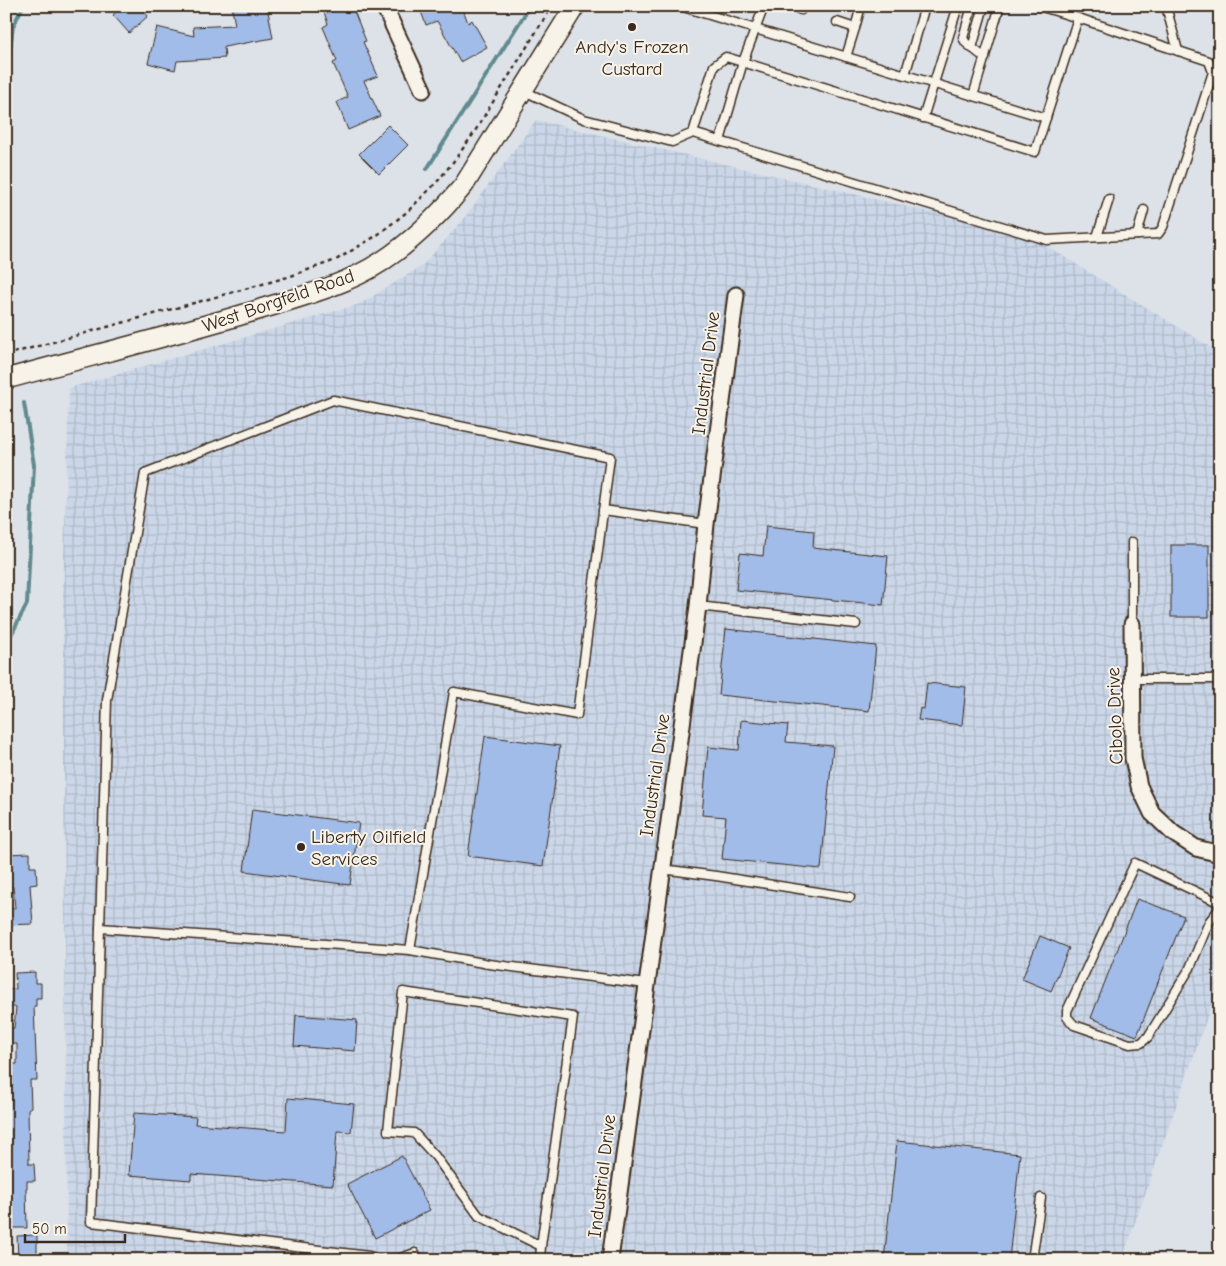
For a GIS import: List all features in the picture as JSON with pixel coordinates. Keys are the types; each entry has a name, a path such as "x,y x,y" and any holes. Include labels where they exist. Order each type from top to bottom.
{"street":[{"path":"384,6 422,90"},
{"name":"West Borgfeld Road","path":"6,379 208,325 302,296 337,284 380,262 423,229 446,208 464,185 575,6"},
{"name":"Industrial Drive","path":"610,1260 698,606 706,524 736,295"},
{"name":"Cibolo Drive","path":"1132,624 1133,758 1139,786 1152,813 1173,833 1196,848 1220,854"}],"lane":[{"path":"680,6 1046,118"},
{"path":"720,140 742,62 764,6"},
{"path":"792,6 802,10"},
{"path":"846,57 862,6"},
{"path":"905,75 925,6"},
{"path":"923,118 958,6"},
{"path":"972,6 963,38 966,43 985,58"},
{"path":"972,48 984,6"},
{"path":"973,96 1000,6"},
{"path":"522,90 584,119 672,142 693,132 1047,240 1158,234 1164,227 1213,72 1209,61 1039,6"},
{"path":"1166,6 1178,51"},
{"path":"693,132 714,66 726,57 1034,152 1078,18"},
{"path":"837,22 854,28"},
{"path":"1097,237 1109,199"},
{"path":"1137,235 1144,210"},
{"path":"380,1260 369,1256 91,1222 107,700 146,473 333,400 610,457 577,715 454,692 410,950"},
{"path":"603,510 706,524"},
{"path":"1132,542 1132,624"},
{"path":"698,606 856,624"},
{"path":"1132,679 1220,679"},
{"path":"1220,903 1135,863 1067,1011 1067,1017 1074,1025 1130,1044 1141,1043 1148,1037 1190,968 1209,922 1220,908"},
{"path":"662,869 850,897"},
{"path":"100,928 410,950 489,964 646,984"},
{"path":"540,1260 573,1017 403,992 388,1130 414,1134 435,1156 480,1216 541,1246"},
{"path":"1032,1260 1040,1198"},
{"path":"396,1260 415,1253 419,1260"}],"path":[{"path":"6,355 288,277 336,260 376,236 407,212 438,182 472,136 552,6"}],"shaded area":[{"path":"1189,6 1220,6 1220,16"},
{"path":"536,120 1029,235 1220,353 1220,981 1122,1260 67,1260 63,592 69,388 360,304 422,266 463,220"}],"building":[{"path":"122,6 140,6 148,16 129,33 113,15"},
{"path":"247,6 267,6 273,38 224,47 225,58 177,61 175,70 148,63 157,27 194,36 193,27 235,25 232,9"},
{"path":"322,6 352,6 366,41 363,42 378,76 364,81 380,116 348,130 337,102 348,97 333,63 337,61 323,27 328,24"},
{"path":"419,6 462,6 468,23 472,20 487,47 460,62 437,21 426,25"},
{"path":"388,125 408,145 379,174 359,154"},
{"path":"766,526 814,531 813,548 888,556 883,605 736,590 740,553 763,556"},
{"path":"1171,545 1209,545 1209,617 1171,617"},
{"path":"726,629 876,646 869,711 719,695"},
{"path":"927,683 966,687 962,725 918,720 920,708 924,709"},
{"path":"741,720 788,725 786,742 833,746 821,869 722,859 726,817 702,815 708,747 739,750"},
{"path":"485,736 560,746 543,866 468,856"},
{"name":"Liberty Oilfield Services","path":"252,809 359,823 350,885 244,871"},
{"path":"30,853 30,867 36,867 37,884 30,885 33,924 6,925 6,909 15,908 13,887 6,887 6,854"},
{"path":"1137,899 1184,916 1137,1036 1091,1018"},
{"path":"1040,936 1069,948 1051,991 1022,979"},
{"path":"35,972 35,983 41,983 41,998 36,998 36,1006 34,1006 37,1080 30,1080 31,1107 28,1109 29,1164 34,1164 35,1181 27,1181 27,1228 9,1228 7,1196 10,1195 6,1141 8,1141 6,1064 17,1064 17,1044 6,1044 6,1028 14,1028 16,1007 6,1007 6,990 16,989 15,973"},
{"path":"296,1015 357,1020 355,1051 294,1046"},
{"path":"288,1098 354,1104 351,1132 337,1131 333,1185 191,1174 191,1180 129,1175 134,1113 196,1117 195,1124 286,1131"},
{"path":"897,1141 1020,1154 1009,1260 884,1260"},
{"path":"402,1156 430,1210 375,1238 347,1184"},
{"path":"37,1235 37,1260 18,1260 17,1236"}],"waterway":[{"path":"9,345 7,73 13,26 23,6"},
{"path":"427,169 530,6"},
{"path":"6,645 27,604 34,465 24,403"}],"place":[{"name":"Andy's Frozen Custard","path":"632,27"},
{"name":"Liberty Oilfield Services","path":"301,847"}]}
